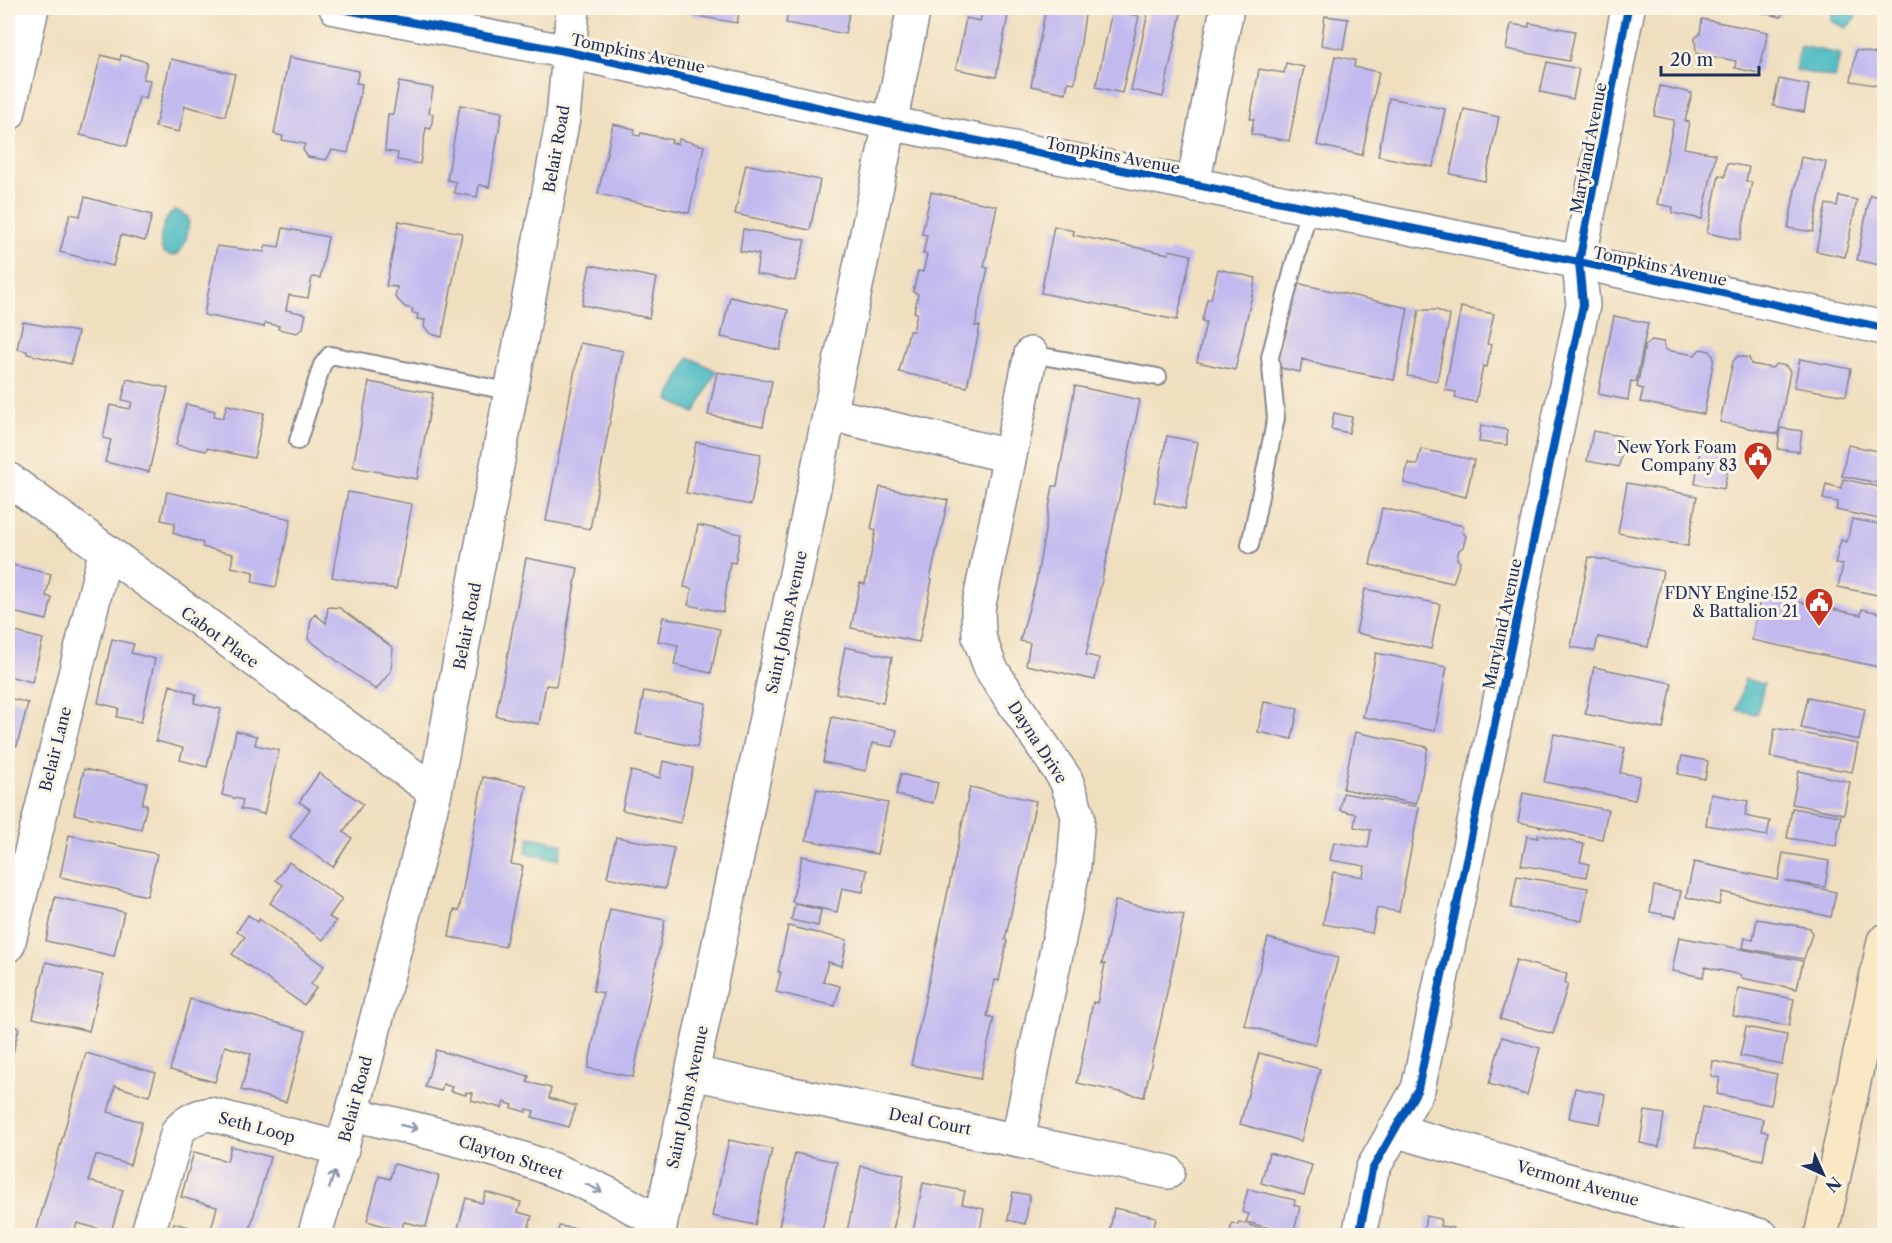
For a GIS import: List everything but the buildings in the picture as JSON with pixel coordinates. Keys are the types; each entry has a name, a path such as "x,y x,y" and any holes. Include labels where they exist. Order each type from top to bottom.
{"main road":[{"path":"1821,1236 1884,941"}],"street":[{"path":"8,114 32,8"},
{"name":"Tompkins Avenue","path":"336,8 569,52 889,123 1580,262 1884,328"},
{"name":"Belair Road","path":"314,1236 352,1114 435,792 562,118 573,8"},
{"name":"Saint Johns Avenue","path":"659,1230 914,8"},
{"path":"1193,185 1227,8"},
{"name":"Maryland Avenue","path":"1359,1236 1372,1170 1418,1089 1583,305 1580,262 1629,8"},
{"name":"Dayna Drive","path":"1018,1139 1074,866 1078,816 1066,780 990,669 979,637 978,609 1031,354"},
{"path":"830,414 1010,456"},
{"name":"Cabot Place","path":"8,479 105,553 435,792"},
{"name":"Belair Lane","path":"8,945 105,553"},
{"name":"Deal Court","path":"692,1073 1168,1172"},
{"name":"Seth Loop","path":"147,1236 178,1131 198,1116 210,1114 342,1149"},
{"name":"Clayton Street","path":"352,1114 497,1149 559,1171 633,1206 659,1230"},
{"name":"Vermont Avenue","path":"1394,1131 1762,1236"}],"lane":[{"path":"1250,545 1276,418 1270,357 1309,208"},
{"path":"1031,354 1158,377"},
{"path":"298,441 322,365 330,356 512,392"}],"water":[{"path":"1832,8 1857,8 1856,17 1846,28 1831,21"},
{"path":"1800,46 1840,54 1835,78 1795,70"},
{"path":"176,210 188,217 188,228 184,245 173,256 164,253 161,236 168,217"},
{"path":"689,357 716,371 695,413 668,400"},
{"path":"1745,679 1764,684 1757,714 1737,710"},
{"path":"530,837 563,844 559,860 526,853"}],"cycle path":[{"path":"336,8 569,52 889,123 1579,262 1884,328"},
{"path":"1359,1236 1372,1170 1418,1089 1583,305 1579,262 1628,8"}],"place":[{"name":"New York Foam Company 83","path":"1758,482"},
{"name":"FDNY Engine 152 & Battalion 21","path":"1819,628"}]}
